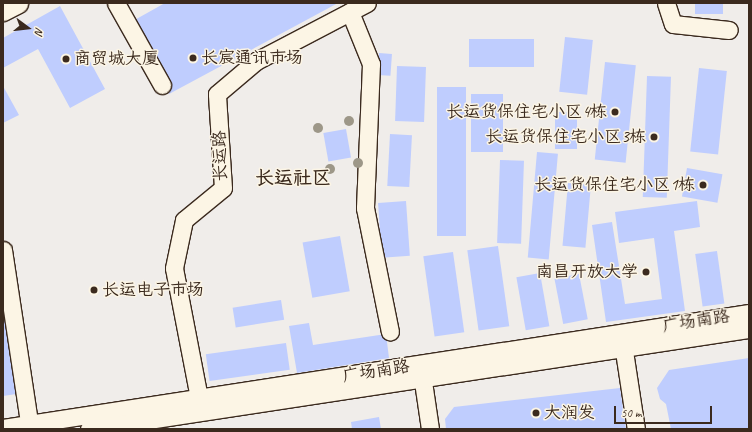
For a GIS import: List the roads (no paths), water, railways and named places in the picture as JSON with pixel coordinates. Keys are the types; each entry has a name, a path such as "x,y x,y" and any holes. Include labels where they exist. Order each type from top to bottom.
{"main road":[{"path":"3,10 17,3"}],"street":[{"path":"116,3 162,85"},
{"name":"长运路","path":"199,398 174,268 184,220 223,188 217,94 256,61 367,3"},
{"path":"666,3 673,24 729,30"},
{"path":"350,12 370,64 365,208 390,332"},
{"path":"3,250 29,426"},
{"name":"广场南路","path":"3,428 29,426 199,398 422,372 622,341 749,313"},
{"path":"636,429 622,341 749,329"},
{"path":"89,429 422,372 430,429"}],"place":[{"name":"长宸通讯市场","path":"193,58"},
{"name":"商贸城大厦","path":"66,59"},
{"name":"长运货保住宅小区4栋","path":"615,112"},
{"name":"长运货保住宅小区3栋","path":"654,137"},
{"name":"长运货保住宅小区1栋","path":"703,185"},
{"name":"南昌开放大学","path":"646,272"},
{"name":"长运电子市场","path":"94,290"},
{"name":"大润发","path":"536,413"}],"district":[{"name":"长运社区","path":"293,179"}]}
